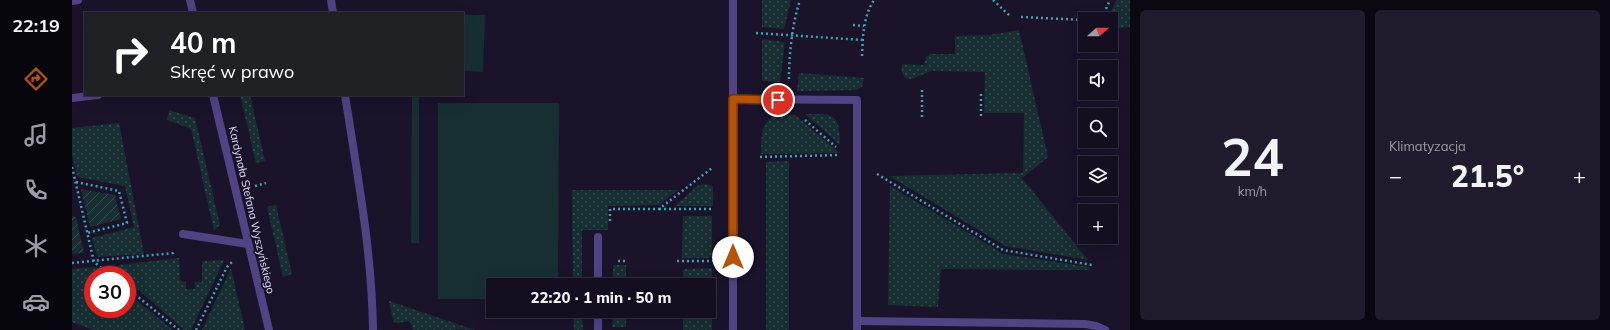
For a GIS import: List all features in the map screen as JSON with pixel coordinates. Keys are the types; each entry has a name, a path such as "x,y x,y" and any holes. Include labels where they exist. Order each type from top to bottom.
{"street":[{"path":"72,1 78,0"},
{"path":"190,0 193,12"},
{"path":"331,0 333,12"},
{"path":"733,0 733,330"},
{"path":"72,98 89,96"},
{"name":"Kardynała Stefana Wyszyńskiego","path":"213,96 269,330"},
{"path":"345,96 364,220 373,298 373,330"},
{"path":"733,99 857,100 857,326 1086,324 1105,330"},
{"path":"183,234 248,244"},
{"path":"598,237 598,278"},
{"path":"598,318 598,330"}],"path":[{"path":"789,100 789,73 793,35 796,12 800,0"},
{"path":"862,56 866,16 874,0"},
{"path":"993,0 1010,16"},
{"path":"1105,12 1110,0"},
{"path":"1021,17 1078,20"},
{"path":"853,25 864,26"},
{"path":"756,33 863,40"},
{"path":"922,90 922,117"},
{"path":"981,91 981,116"},
{"path":"801,116 857,163 1003,250 1092,265"},
{"path":"760,157 846,155"},
{"path":"72,167 94,262 99,266"},
{"path":"659,209 712,168"},
{"path":"76,182 119,191 127,223 87,233"},
{"path":"598,237 610,231 610,209 715,209"},
{"path":"72,263 173,253 183,234"},
{"path":"196,330 227,267 248,244"},
{"path":"677,261 715,261"},
{"path":"136,295 179,330"}],"green space":[{"path":"762,0 791,0 784,29 762,27"},
{"path":"1116,0 1130,0 1130,27 1118,28 1118,12 1111,12"},
{"path":"464,15 485,15 483,72 464,71"},
{"path":"1019,30 1048,157 1022,178 1088,260 1005,246 889,176 1023,173 1024,113 984,113 985,72 931,71 912,79 905,78 902,73 902,64 924,65 926,57 930,54 955,54 955,36 989,35"},
{"path":"762,39 785,42 780,82 762,81"},
{"path":"799,73 864,78 862,87 856,90 797,91"},
{"path":"240,96 250,96 265,161 256,163"},
{"path":"412,96 419,96 419,243 411,243"},
{"path":"438,103 559,103 558,278 486,278 486,299 438,299"},
{"path":"169,110 195,118 220,225 214,230 191,129 167,120"},
{"path":"776,114 795,115 840,153 761,154 762,131 767,122"},
{"path":"805,114 829,115 837,121 840,134 840,145"},
{"path":"119,123 144,254 97,257 92,238 134,227 125,186 77,177 72,155 72,128"},
{"path":"789,161 789,330 766,330 766,162"},
{"path":"703,184 713,186 713,206 675,206 697,186"},
{"path":"890,186 1004,254 1089,267 1090,270 941,269 938,307 888,305"},
{"path":"81,189 115,195 121,219 90,227"},
{"path":"572,190 678,190 659,205 608,206 608,230 582,230 582,278 573,278"},
{"path":"276,205 292,274 283,277 267,207"},
{"path":"72,216 76,217 84,253 72,254"},
{"path":"683,216 712,216 712,258 682,258"},
{"path":"179,258 180,281 186,282 186,289 195,289 195,282 202,282 202,261 224,260 191,330 184,330 136,288 136,266 119,265"},
{"path":"613,265 626,265 626,278 613,278"},
{"path":"84,268 84,318 136,318 136,299 173,330 93,330 72,322 72,269"},
{"path":"231,268 245,330 202,330"},
{"path":"712,268 712,278 683,278 683,269"},
{"path":"389,301 475,330 413,330 410,321 396,323 393,321"},
{"path":"573,318 582,318 583,330 574,330"},
{"path":"613,318 626,318 626,327 612,327"},
{"path":"683,318 712,318 712,330 683,330"}],"route":[{"path":"733,257 733,99 778,100"}]}
